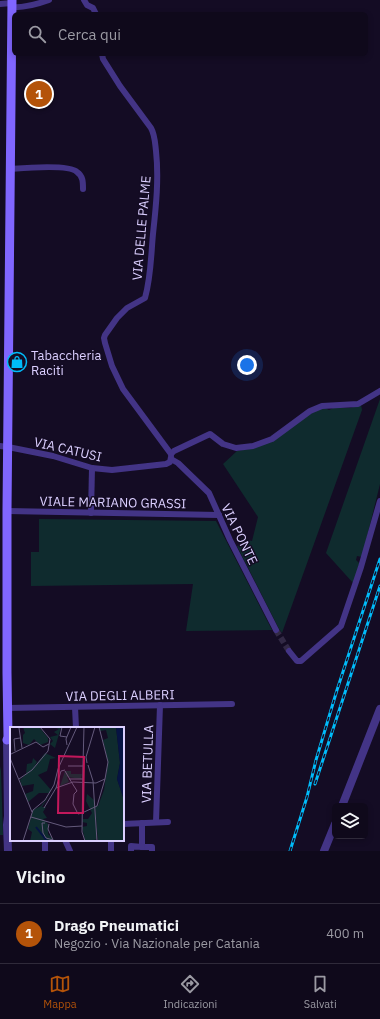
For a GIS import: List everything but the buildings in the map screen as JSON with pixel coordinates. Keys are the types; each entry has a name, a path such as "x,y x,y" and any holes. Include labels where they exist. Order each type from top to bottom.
{"main road":[{"path":"2,738 8,737 6,708 8,512 4,446 11,169 12,3"},
{"path":"0,726 6,708"}],"street":[{"path":"0,4 12,3 18,7 49,0"},
{"path":"84,0 87,5 93,8 95,12"},
{"name":"VIA DELLE PALME","path":"102,56 120,86 154,133 157,166 151,269 145,298 127,308 117,318 104,338 112,366 123,389 171,456"},
{"path":"11,169 74,169 81,175 83,180 83,189"},
{"name":"VIA CATUSI","path":"4,446 53,456 92,468 112,470 166,464 170,462 171,456 210,434 223,444 236,448 253,446 272,439 310,411 322,406 358,404 380,391"},
{"name":"VIA PONTE","path":"171,456 209,493 230,540 276,630"},
{"path":"91,513 92,468"},
{"path":"289,651 297,661 301,661 341,626 361,567 380,501"},
{"name":"VIALE MARIANO GRASSI","path":"8,512 219,515"},
{"name":"VIA DEGLI ALBERI","path":"6,708 232,704"},
{"name":"VIA BETULLA","path":"156,822 160,706"},
{"path":"75,707 76,727"},
{"path":"343,803 380,709"},
{"path":"2,738 8,827 8,851"},
{"path":"0,758 3,765 4,814 8,827"},
{"path":"124,824 168,822"},
{"path":"142,823 142,847"},
{"path":"324,851 332,831"},
{"path":"65,841 70,851"},
{"path":"110,841 111,851"},
{"path":"131,851 131,846 152,847 152,851"}],"green space":[{"path":"380,399 380,484 362,557 357,556 356,560 360,564 354,584 326,553"},
{"path":"361,405 362,410 282,633 237,546 242,544 241,538 252,541 258,517 223,464 237,451 255,448 317,410 325,408 329,410 333,408 350,408"},
{"path":"39,519 216,521 272,630 186,631 193,584 31,586 31,552 39,552"},
{"path":"0,766 1,771 3,835 0,835"}],"tunnel":[{"path":"276,630 289,651"}],"railway":[{"path":"290,851 337,690 380,559"},
{"path":"315,784 380,586"}],"place":[{"name":"Drago Pneumatici","path":"39,94"},
{"name":"Tabaccheria Raciti","path":"17,362"}]}
